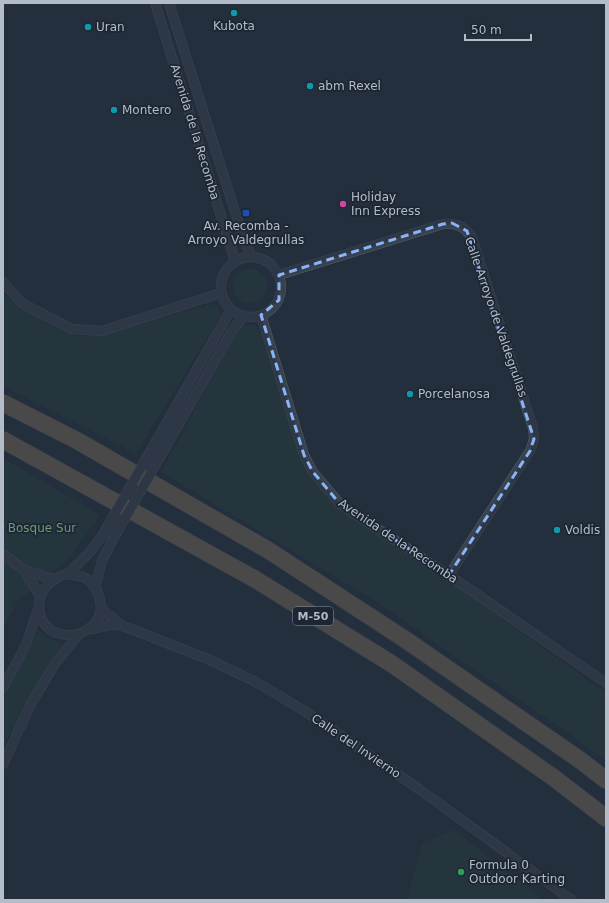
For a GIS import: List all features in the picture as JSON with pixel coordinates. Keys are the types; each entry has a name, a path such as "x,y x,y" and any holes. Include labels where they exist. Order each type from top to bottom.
{"highway":[{"name":"M-50","path":"3,403 76,440 268,550 406,640 580,760 606,780"},
{"name":"M-50","path":"3,440 253,578 392,664 554,778 606,818"}],"street":[{"name":"Avenida de la Recomba","path":"155,3 234,261"},
{"name":"Avenida de la Recomba","path":"169,3 244,240 251,256"},
{"name":"Calle Arroyo de Valdegrullas","path":"279,275 443,224 452,223 461,225 472,238 533,428 534,439 530,451 449,575"},
{"path":"251,256 266,260 279,275 281,282 279,300 272,308 256,317 243,316 230,311 224,302 220,284 222,276 234,261 251,256"},
{"path":"3,282 23,304 72,329 102,330 221,293"},
{"path":"3,688 26,645 38,609 40,596 46,586 53,579 68,574 90,552 102,536 230,311"},
{"name":"Avenida de la Recomba","path":"261,315 304,455 313,472 340,504 449,575 606,683"},
{"path":"95,588 102,561 112,541 232,330 243,316"},
{"path":"3,554 24,570 53,579"},
{"path":"24,570 40,596"},
{"path":"68,574 84,578 95,588 102,609 121,625"},
{"path":"38,609 42,621 50,630 59,635 78,635"},
{"path":"88,630 96,623 102,609"},
{"path":"3,764 32,704 55,664 78,635 88,630 121,625"},
{"name":"Calle del Invierno","path":"121,625 210,660 254,681 306,712 419,789 572,900"}],"highlighted area":[{"path":"452,223 467,231 534,439 530,451 449,575 340,504 313,472 304,455 261,315 279,300 279,275 443,224"}],"green space":[{"path":"247,269 253,269 257,270 264,276 267,286 266,293 260,300 253,303 247,303 243,302 236,296 233,289 233,283 234,279 240,272"},
{"path":"3,292 6,296 47,323 78,337 105,335 210,304 217,307 221,315 136,453 3,386"},
{"path":"253,324 261,332 300,455 323,492 342,511 436,572 606,693 606,761 568,733 369,597 161,472 236,334 242,326"},
{"name":"Bosque Sur","path":"3,458 100,515 70,557 17,602 3,628"},
{"path":"38,630 50,639 63,644 48,666 5,743 3,755 3,699 32,646"},
{"name":"Formula 0 Outdoor Karting","path":"454,830 544,900 407,900 422,843"}],"place":[{"name":"Kubota","path":"234,13"},
{"name":"Uran","path":"88,27"},
{"name":"abm Rexel","path":"310,86"},
{"name":"Montero","path":"114,110"},
{"name":"Holiday Inn Express","path":"343,204"},
{"name":"Av. Recomba - Arroyo Valdegrullas","path":"246,213"},
{"name":"Porcelanosa","path":"410,394"},
{"name":"Voldis","path":"557,530"},
{"name":"Formula 0 Outdoor Karting","path":"461,872"}]}
